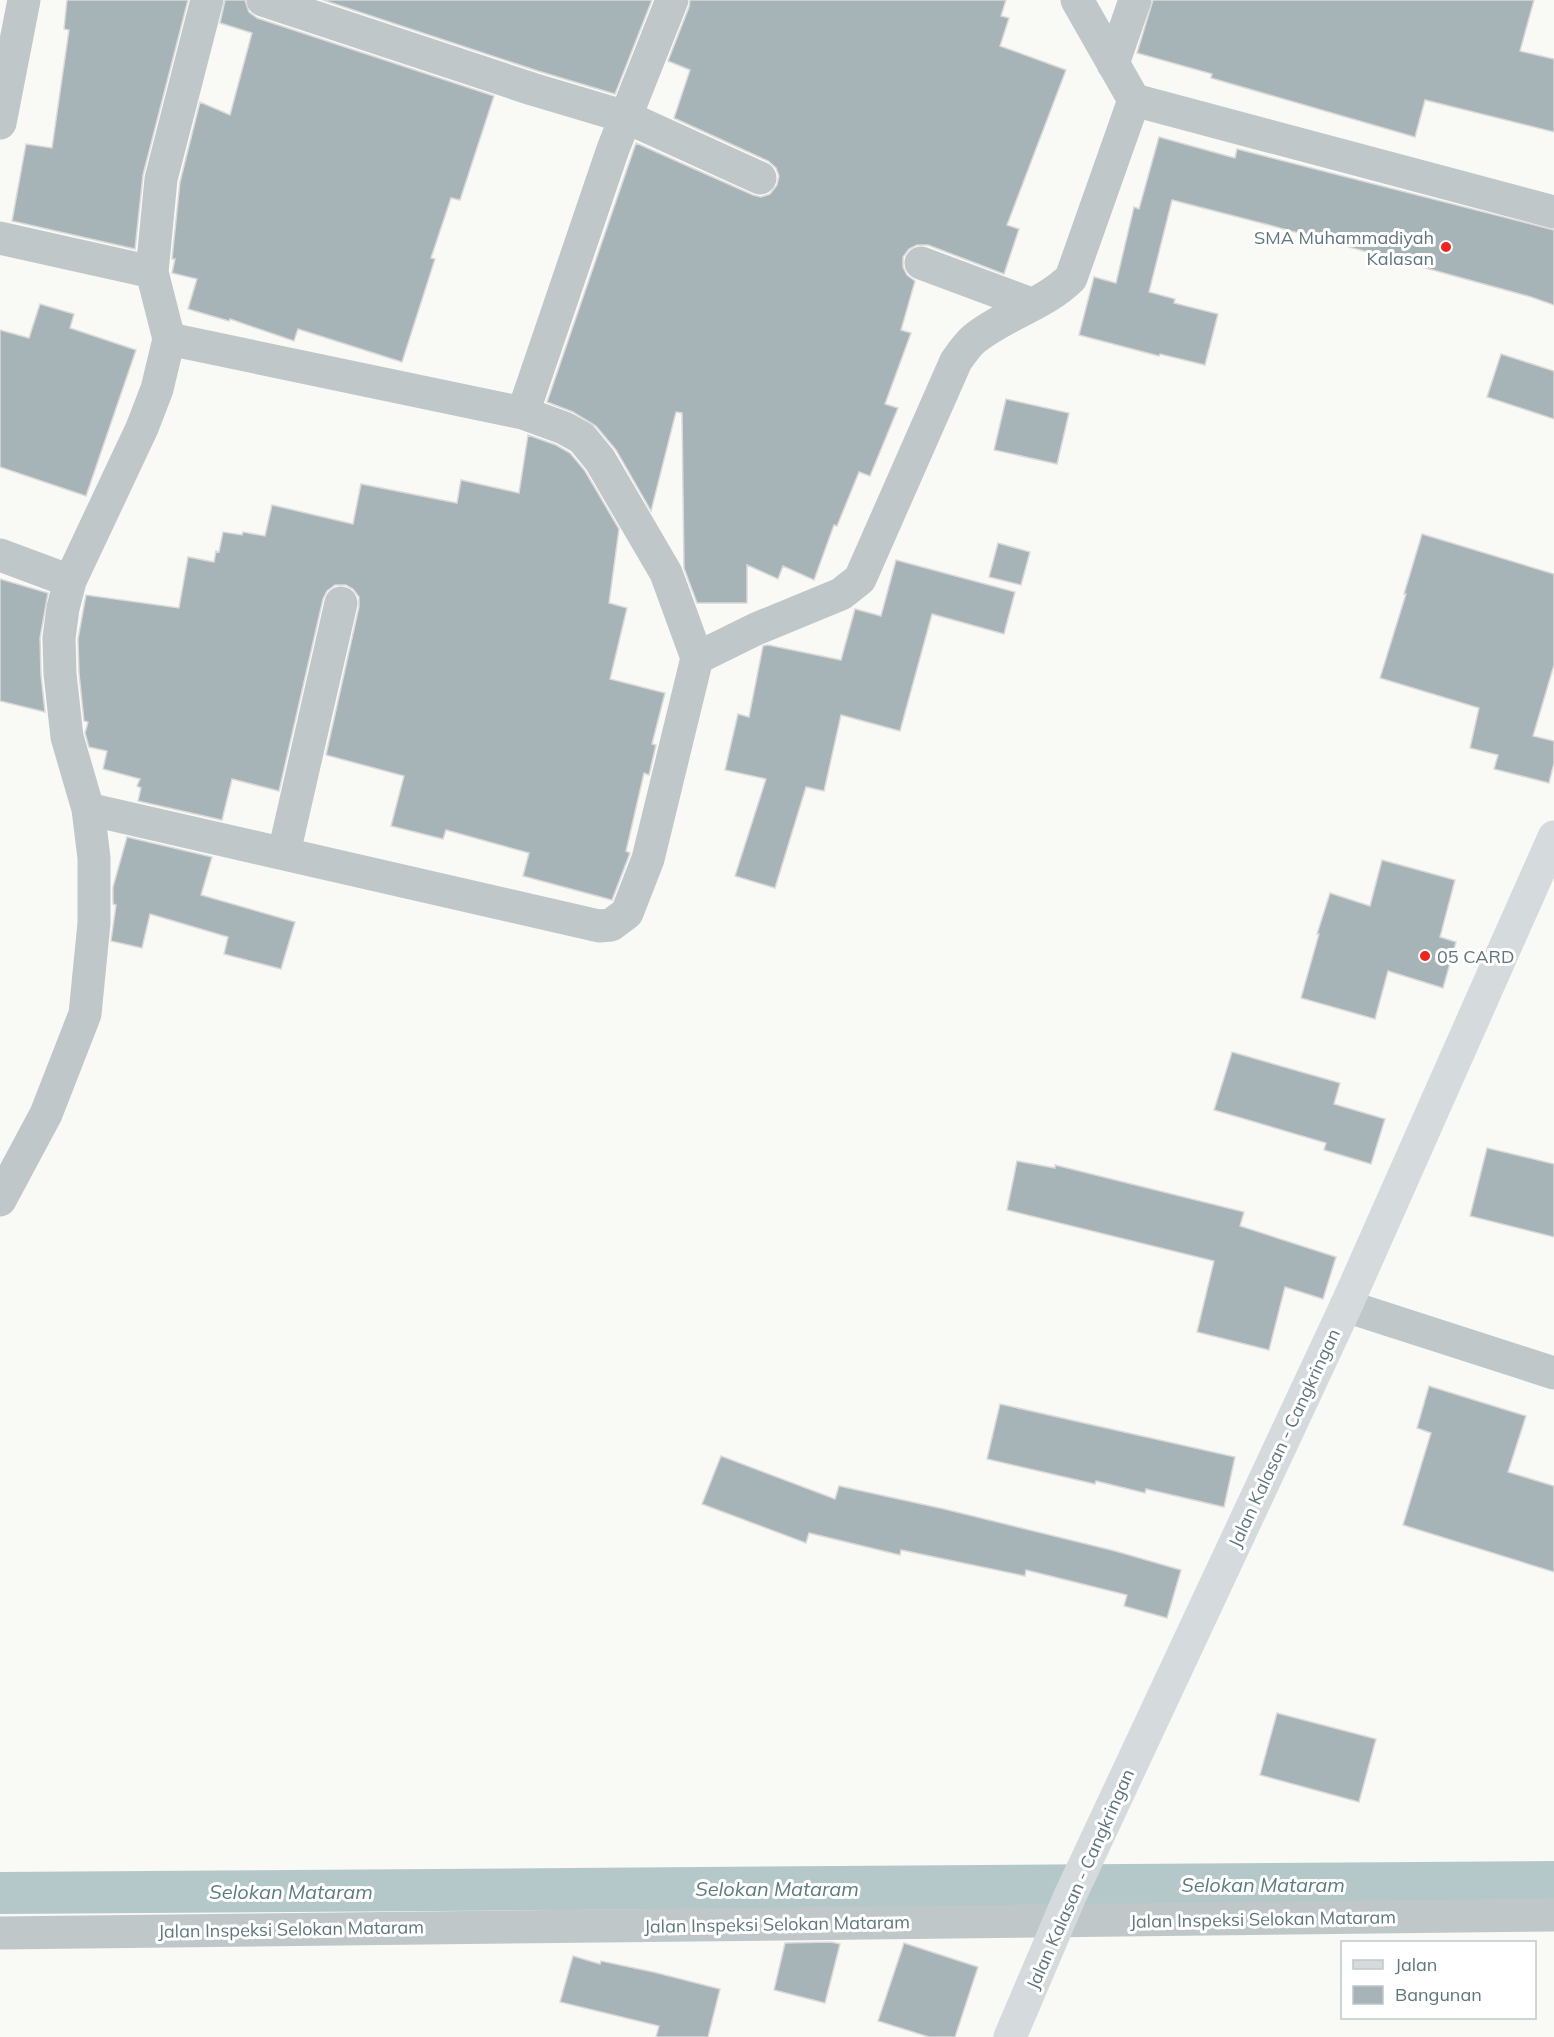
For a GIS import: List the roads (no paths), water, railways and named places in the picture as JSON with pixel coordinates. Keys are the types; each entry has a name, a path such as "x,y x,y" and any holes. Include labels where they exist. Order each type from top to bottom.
{"main road":[{"name":"Jalan Kalasan - Cangkringan","path":"1010,2037 1064,1909 1346,1306 1554,837"}],"street":[{"path":"0,123 24,0"},
{"path":"0,1200 46,1114 85,1014 94,923 94,858 88,809 67,737 60,674 59,638 70,581 142,428 157,389 169,339 152,272 161,179 207,0"},
{"path":"263,0 626,117 760,177"},
{"path":"523,413 613,149 672,0"},
{"path":"1077,0 1134,100 1554,212"},
{"path":"1113,64 1135,0"},
{"path":"697,658 756,629 840,594 860,579 956,361 972,340 1054,291 1071,278 1134,100"},
{"path":"0,238 152,272"},
{"path":"921,263 1031,304"},
{"path":"88,809 599,926 611,925 627,914 648,859 697,658 666,573 600,460 582,438 564,428 523,413 169,339"},
{"path":"0,555 70,581"},
{"path":"284,853 341,603"},
{"path":"1346,1306 1554,1372"},
{"name":"Jalan Inspeksi Selokan Mataram","path":"0,1933 1064,1909 1554,1915"}],"waterway":[{"name":"Selokan Mataram","path":"0,1893 1554,1882"}],"place":[{"name":"SMA Muhammadiyah Kalasan","path":"1446,247"},
{"name":"05 CARD","path":"1425,956"}]}
